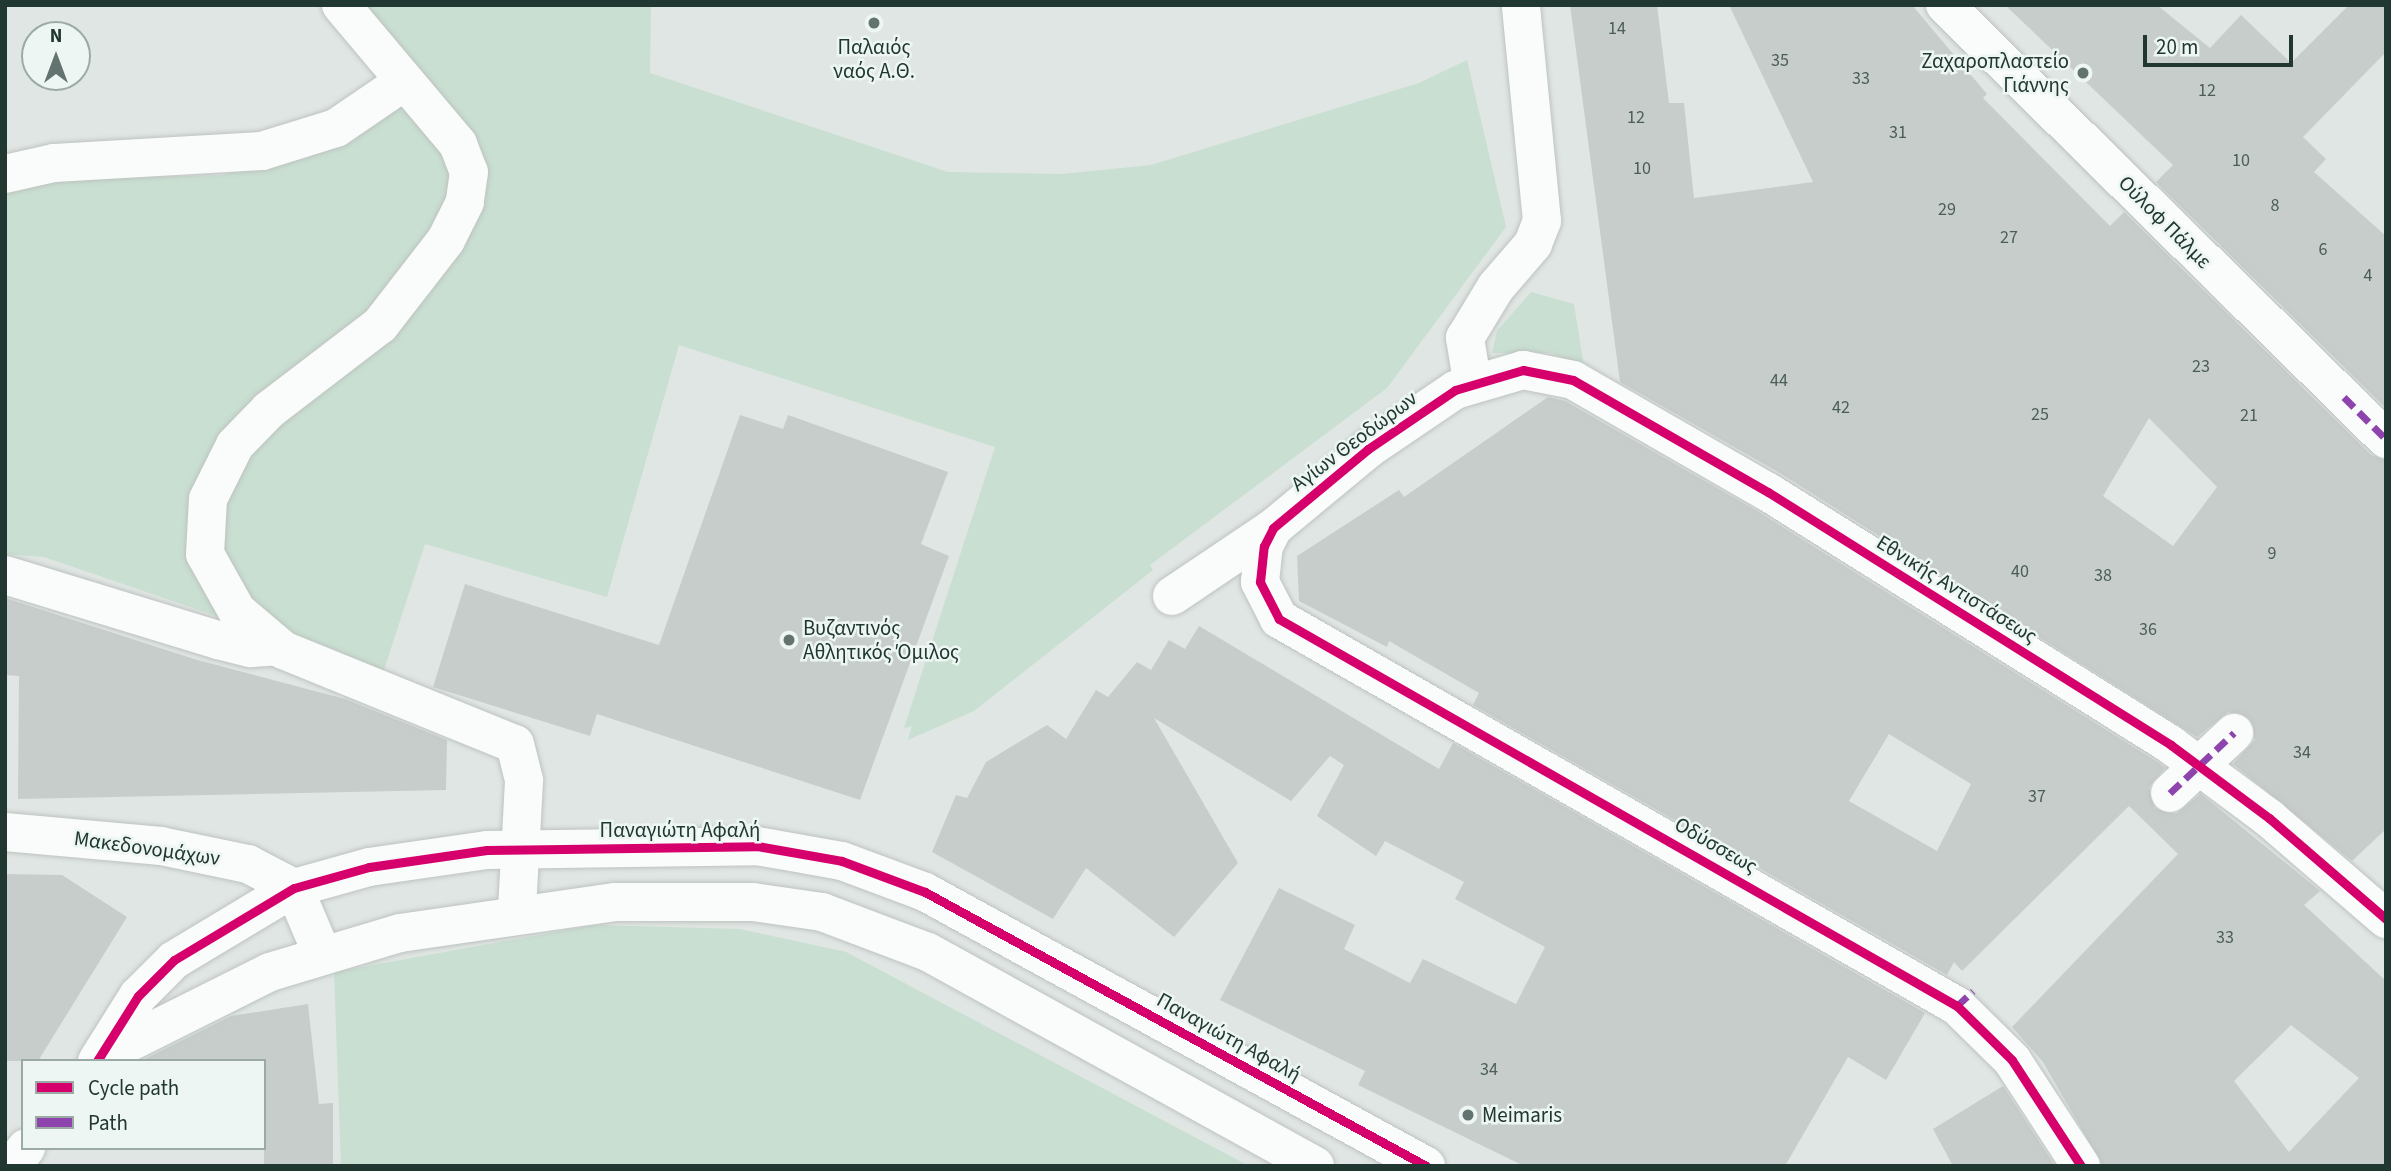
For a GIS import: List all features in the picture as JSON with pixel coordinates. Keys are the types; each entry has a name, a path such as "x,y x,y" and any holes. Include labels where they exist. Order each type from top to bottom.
{"street":[{"path":"341,5 402,83 464,153 469,182 454,229 380,325 247,428 208,499 203,541 212,576 237,611 277,646 333,674 510,738 520,752 524,781 517,912"},
{"path":"1472,381 1465,338 1496,286 1533,244 1542,221 1521,5"},
{"name":"Ούλοφ Πάλμε","path":"1945,5 2386,439"},
{"path":"5,174 54,163 262,150 336,128 402,83"},
{"name":"Εθνικής Αντιστάσεως","path":"1472,381 1532,370 1606,395 2200,765 2386,919"},
{"name":"Αγίων Θεοδώρων","path":"1172,596 1273,528 1368,449 1472,381"},
{"name":"Οδύσσεως","path":"1273,528 1264,546 1260,582 1279,619 1966,998 2012,1060 2081,1166"},
{"path":"5,575 241,646 277,646"},
{"path":"2170,793 2234,733"},
{"name":"Μακεδονομάχων","path":"5,832 217,856 294,888"},
{"name":"Παναγιώτη Αφαλή","path":"98,1059 138,996 174,960 294,888 422,857 520,848 757,845 864,868 958,908 1426,1166"},
{"path":"294,888 322,954"},
{"name":"Παναγιώτη Αφαλή","path":"98,1059 322,954 517,912 724,900 845,919 947,961 1315,1166"},
{"path":"12,1166 24,1150"}],"green space":[{"path":"334,5 651,5 650,73 948,172 1062,174 1151,165 1419,83 1467,60 1506,227 1387,388 1150,565 1153,570 974,711 908,740 912,726 904,728 995,447 679,345 607,597 425,544 383,673 44,557 5,554 5,194 44,180 223,175 353,136 413,76"},
{"path":"1531,292 1574,304 1584,367 1551,353 1492,353 1497,331"},
{"path":"595,925 740,929 846,952 1249,1166 341,1166 334,972"}],"building":[{"path":"1570,5 1657,5 1669,103 1684,103 1694,198 1813,182 1729,5 1912,5 1987,94 1983,98 2110,226 2124,212 2371,455 2386,460 2386,829 2352,861 2233,764 2255,740 2249,718 2228,712 2197,737 1780,473 1620,382","holes":["2149,418 2217,487 2173,546 2103,496"]},
{"path":"2005,5 2157,5 2210,48 2241,15 2291,63 2349,5 2386,5 2386,52 2303,137 2326,159 2314,172 2386,236 2386,408 2156,182 2173,165"},
{"path":"1548,397 1565,401 1757,511 2159,763 2165,768 2149,787 2155,808 2176,814 2201,794 2320,891 2304,905 2386,981 2386,1166 2103,1166 2043,1062 2012,1027 2178,854 2129,806 1962,971 1954,962 1947,975 1473,705 1479,693 1389,641 1387,647 1299,601 1297,556 1399,490 1404,497","holes":["1889,734 1971,784 1937,851 1849,801","2291,1025 2359,1078 2289,1152 2234,1081"]},
{"name":"Βυζαντινός Αθλητικός Όμιλος","path":"740,415 783,429 788,415 948,472 921,544 949,556 860,800 597,714 590,736 433,687 465,584 659,645"},
{"path":"5,598 194,659 345,699 447,740 446,790 18,799 19,676 5,675"},
{"path":"1199,626 1439,769 1453,743 1925,1013 1886,1080 1848,1057 1785,1166 1524,1166 1358,1085 1365,1071 1220,1000 1279,888 1355,925 1344,949 1410,983 1423,959 1516,1004 1545,947 1455,899 1464,882 1385,841 1376,856 1317,816 1344,765 1330,756 1291,801 1154,718 1238,863 1174,937 1086,868 1053,919 932,852 956,795 967,798 986,762 1047,725 1066,739 1096,690 1108,697 1137,662 1151,670 1169,640 1185,649"},
{"path":"5,874 62,875 127,917 39,1059 5,1061"},
{"path":"308,1004 319,1104 333,1103 333,1166 264,1166 266,1059 145,1059 231,1016"},
{"path":"2003,1086 2055,1166 1953,1166 1933,1129"}],"marked path":[{"path":"2344,397 2386,439"},
{"path":"2170,793 2234,733"},
{"path":"1957,1006 1973,991"}],"cycle path":[{"path":"2081,1166 2012,1060 1957,1006 1279,619 1260,582 1264,546 1273,528 1368,449 1455,390 1523,370 1573,380 1768,492 2171,745 2269,818 2386,919"},
{"path":"98,1059 138,996 174,960 294,888 369,867 487,850 757,846 842,861 925,892 1426,1166"}],"place":[{"name":"Παλαιός ναός Α.Θ.","path":"874,23"},
{"name":"Ζαχαροπλαστείο Γιάννης","path":"2083,73"},
{"name":"Βυζαντινός Αθλητικός Όμιλος","path":"789,640"},
{"name":"Meimaris","path":"1468,1115"}]}
